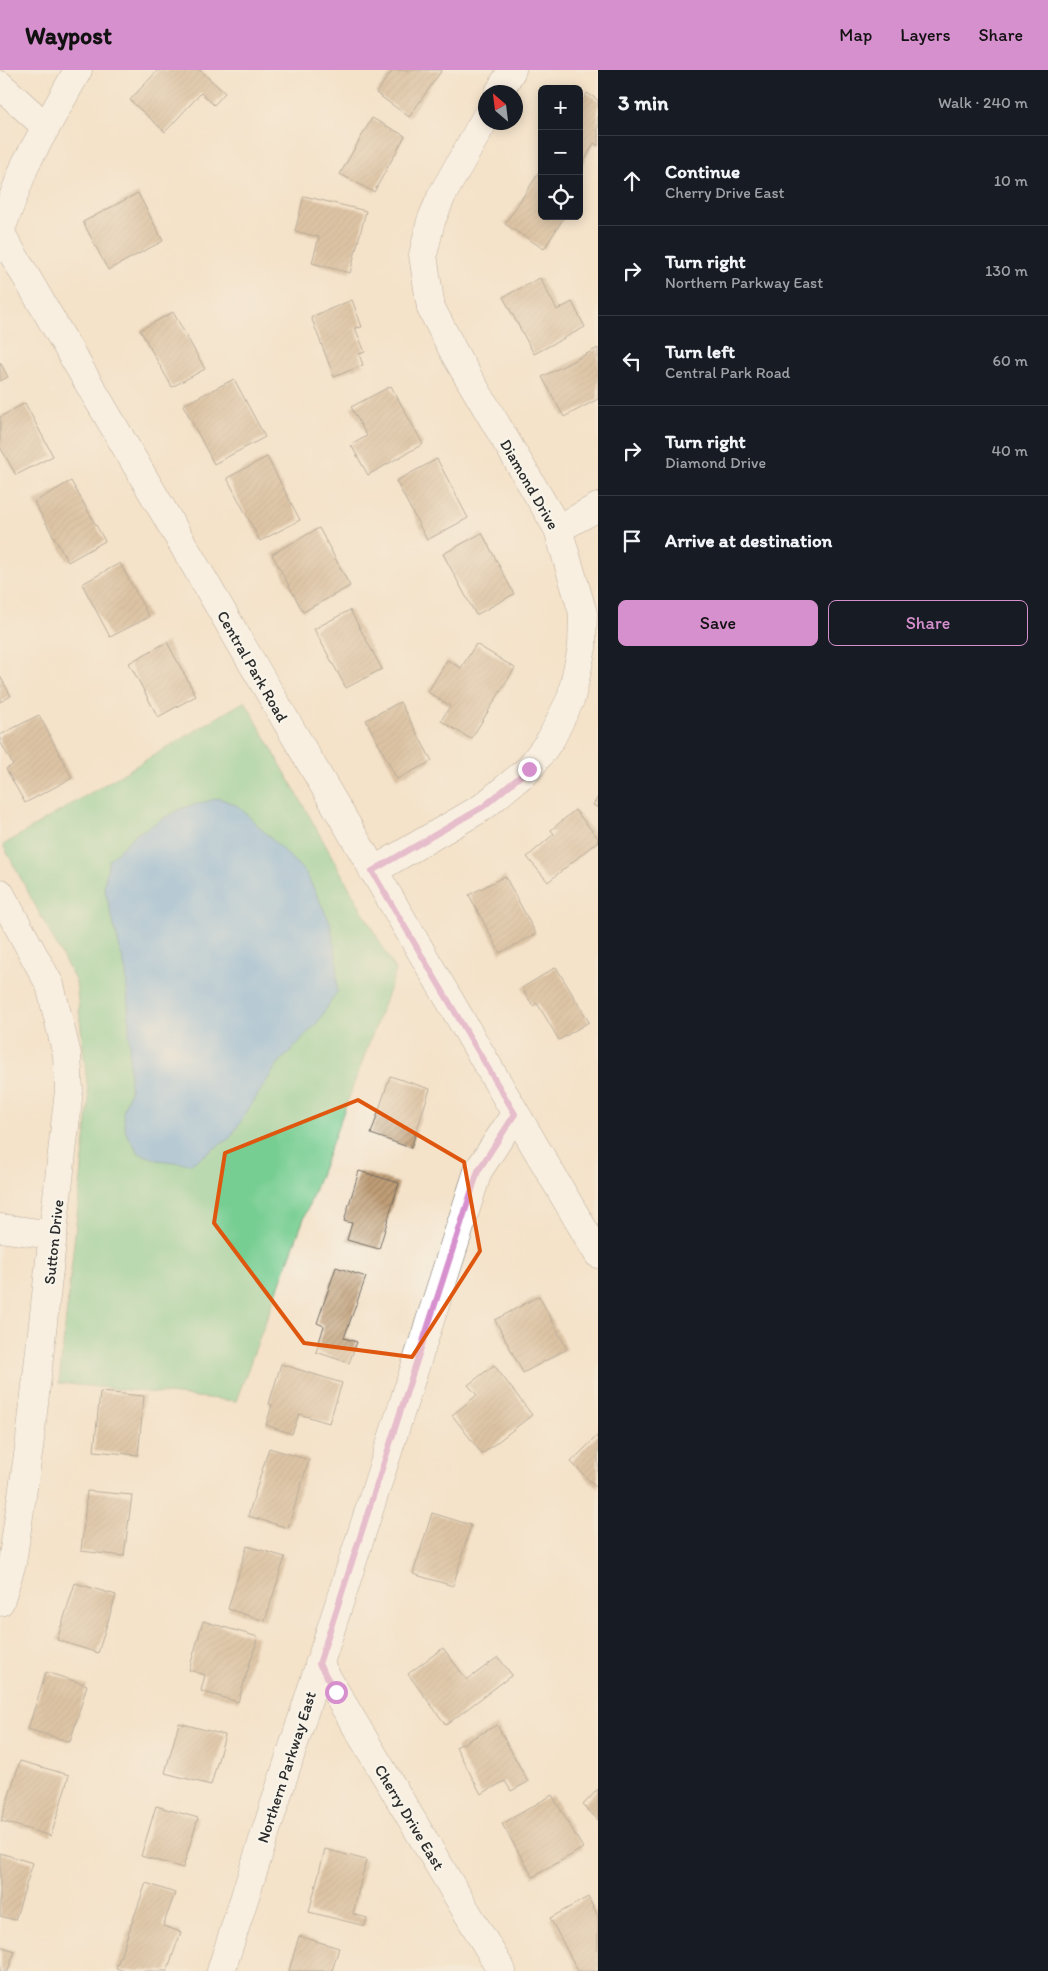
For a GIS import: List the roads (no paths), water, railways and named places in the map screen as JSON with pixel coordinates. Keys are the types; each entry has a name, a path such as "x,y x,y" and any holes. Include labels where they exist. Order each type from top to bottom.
{"street":[{"name":"Central Park Road","path":"78,70 26,163 0,233 598,1254"},
{"path":"503,85 512,70"},
{"path":"0,85 46,127"},
{"name":"Diamond Drive","path":"372,871 483,807 529,769 551,739 571,698 582,648 583,613 558,529 457,358 432,308 423,255 431,221 442,195 479,130"},
{"path":"558,529 598,507"},
{"name":"Sutton Drive","path":"0,893 50,986 67,1055 69,1090 28,1457 12,1564 0,1602"},
{"name":"Northern Parkway East","path":"221,1971 478,1171 515,1114"},
{"path":"0,1228 53,1235"},
{"name":"Cherry Drive East","path":"319,1664 502,1971"}],"water":[{"path":"219,798 238,806 306,873 330,922 337,961 337,992 317,1023 277,1065 230,1138 191,1164 158,1160 139,1153 126,1133 123,1112 130,1091 126,973 104,886 109,860 135,835 180,809"}]}
